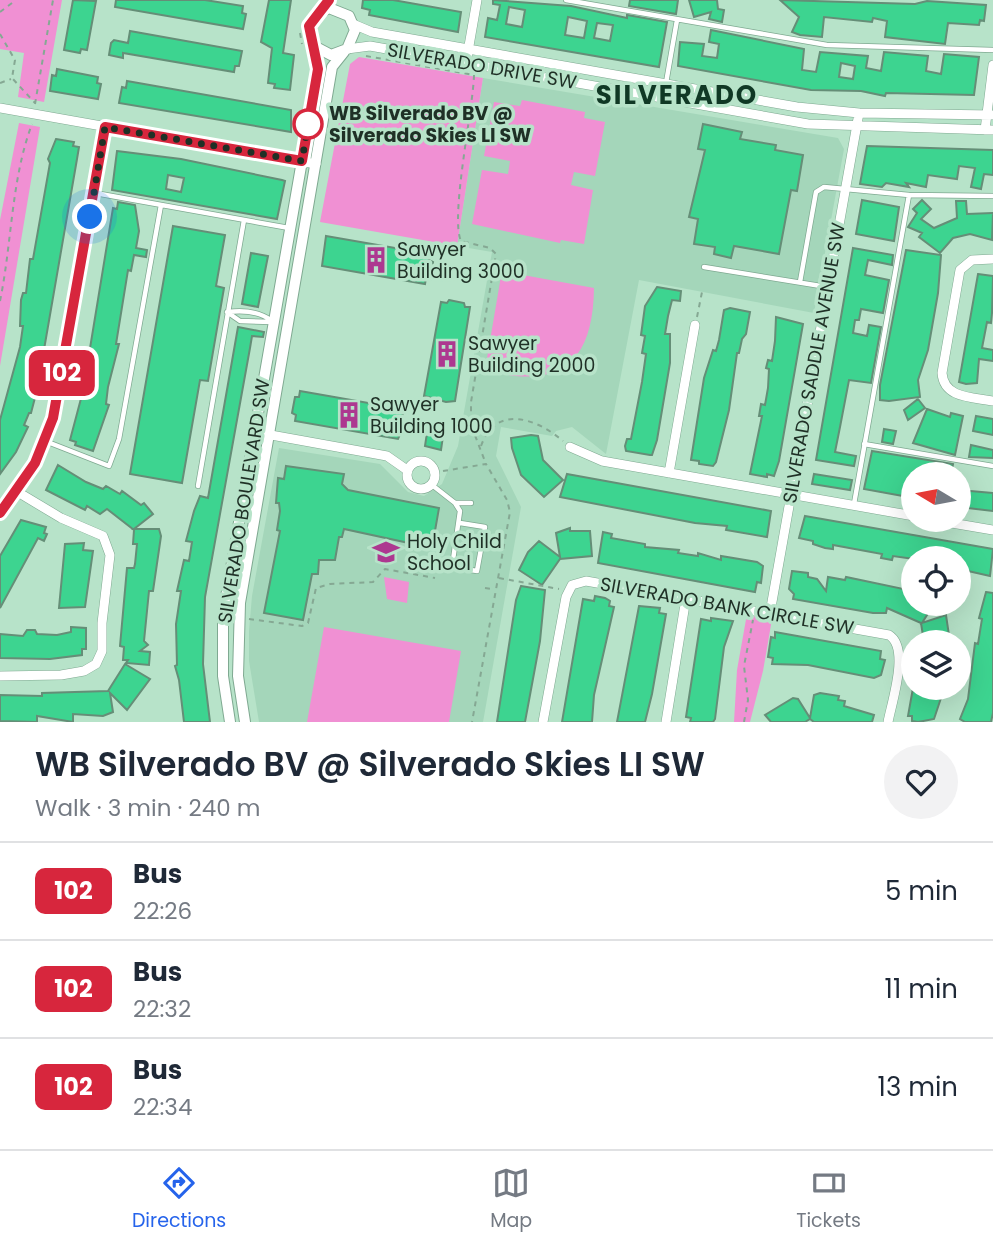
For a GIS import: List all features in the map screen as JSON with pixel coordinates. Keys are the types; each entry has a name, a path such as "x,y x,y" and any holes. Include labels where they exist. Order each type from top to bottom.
{"street":[{"path":"329,0 309,26 314,46 331,55 349,52 354,37 345,0"},
{"path":"466,63 477,0"},
{"path":"322,10 336,9 351,20"},
{"name":"SILVERADO DRIVE SW","path":"351,20 366,30 797,107 859,113 990,115"},
{"name":"SILVERADO BOULEVARD SW","path":"230,722 223,676 223,614 318,69 314,46"},
{"name":"SILVERADO DRIVE SW","path":"349,52 370,46 808,124 989,130"},
{"name":"SILVERADO BOULEVARD SW","path":"245,722 238,676 237,628 332,67 349,52"},
{"path":"989,130 993,65"},
{"path":"663,98 666,84"},
{"path":"0,108 316,164"},
{"name":"SILVERADO SADDLE AVENUE SW","path":"770,613 859,113"},
{"path":"0,513 45,441 57,403 105,127"},
{"path":"993,259 972,260 960,270 942,373 943,384 951,393 993,401"},
{"path":"274,322 288,324"},
{"path":"669,473 695,325"},
{"path":"254,432 387,456 407,470"},
{"path":"570,447 602,461 901,514"},
{"path":"427,462 435,474 432,485 421,490 412,487 407,479 407,470 414,463 427,462"},
{"path":"0,676 61,675 84,671 96,664 102,651 102,623 110,555 103,536 61,518 16,491"},
{"path":"971,526 993,530"},
{"name":"SILVERADO BANK CIRCLE SW","path":"544,722 566,597 572,585 586,580 884,633 894,638 900,656 888,722"},
{"path":"666,722 686,598"}],"lane":[{"path":"566,0 827,45 993,50"},
{"path":"666,84 677,20"},
{"path":"800,282 816,192 824,187 909,195 993,196"},
{"path":"94,193 290,228"},
{"path":"854,506 909,195"},
{"path":"45,441 109,466 120,439 161,205"},
{"path":"198,486 244,220"},
{"path":"704,267 828,287"},
{"path":"227,312 241,310 264,315 274,322"},
{"path":"227,312 240,321 262,324 274,322"},
{"path":"864,444 993,466"},
{"path":"432,485 455,503 460,511 452,567 477,571 485,527 460,523"},
{"path":"455,503 471,503"}],"path":[{"path":"0,12 16,0"},
{"path":"12,78 36,103 53,0"},
{"path":"0,34 15,60 12,78"},
{"path":"349,52 474,75"},
{"path":"472,722 510,512 508,500 486,464 471,425 471,402 496,254 490,248 461,241 456,218 472,113 475,70"},
{"path":"0,83 12,78"},
{"path":"0,301 9,255 20,162 32,123"},
{"path":"695,325 702,292"},
{"path":"481,447 491,426 503,419 535,424 555,434"},
{"path":"443,471 486,464"},
{"path":"248,619 303,626 308,623 316,588 330,584 373,582 385,569 435,579"},
{"path":"498,578 555,588"},
{"path":"485,588 492,589"},
{"path":"744,722 748,700 744,666 755,611"}],"shaded area":[{"path":"0,0 62,0 44,102 18,97 24,53 0,49"},
{"path":"359,57 483,78 457,246 320,222 350,64"},
{"path":"483,78 838,138 844,149 814,313 639,280 606,454 572,427 556,431 552,436 501,427 496,456 521,507 483,722 259,722 249,661 249,631 252,596 279,448 380,464 408,492 424,496 442,484 458,446 492,252 457,246"},
{"path":"522,100 585,112 584,118 605,122 595,176 574,172 571,185 593,190 584,244 561,240 560,243 472,224 482,170 508,174 510,161 484,156 494,102 520,106"},
{"path":"19,123 40,127 0,366 0,220"},
{"path":"507,272 594,288 587,336 579,353 567,365 552,373 533,376 485,370 501,276"},
{"path":"384,577 409,582 407,603 387,599"},
{"path":"747,614 772,619 750,722 734,722 737,670"},
{"path":"324,627 461,651 449,722 307,722"}],"building":[{"path":"73,0 96,1 87,50 81,49 80,53 64,50"},
{"path":"116,0 205,0 243,6 242,13 246,14 243,29 115,7"},
{"path":"269,0 291,0 283,53 294,55 290,90 274,88 275,84 268,83 272,48 261,42"},
{"path":"363,0 393,0 461,12 458,32 369,15 370,10 362,8"},
{"path":"493,0 571,6 627,18 627,15 667,22 659,67 485,37 488,18 497,20 500,5 493,4","holes":["509,7 525,10 522,27 506,24","568,17 587,21 584,38 565,35","597,23 613,25 610,41 594,38"]},
{"path":"630,0 678,0 676,14 629,6"},
{"path":"689,0 717,0 718,9 724,10 722,22 709,19 711,12 694,17"},
{"path":"780,0 915,4 927,1 986,5 984,21 980,20 979,25 948,23 945,44 885,37 887,21 873,18 872,22 824,17 822,37 800,35 792,32 799,17"},
{"path":"711,30 804,49 802,70 816,72 820,52 868,56 866,68 881,71 884,52 928,56 926,71 941,74 944,54 979,57 974,95 886,93 885,96 861,91 811,90 678,66 680,42 704,44 702,56 717,58 719,44 709,42","holes":["841,63 855,66 853,79 839,77"]},
{"path":"130,31 242,51 239,66 235,66 234,72 123,53 123,58 109,55 114,40 128,43"},
{"path":"57,69 98,77 97,83 101,84 98,99 50,91 52,75 56,76"},
{"path":"127,81 291,110 291,132 119,103 122,87 126,88"},
{"path":"703,124 742,132 740,139 776,145 775,150 803,155 797,191 791,190 779,254 734,246 731,258 714,254 715,247 694,244 698,219 689,217 705,150 698,149"},
{"path":"56,139 74,142 73,146 79,147 77,159 37,390 31,413 24,425 28,427 16,452 0,474 0,420 20,347 23,326 20,326 21,300 23,293 26,293 30,259 33,259 50,163 48,159"},
{"path":"867,146 993,150 993,175 984,174 981,189 971,187 975,168 959,166 957,179 928,175 926,187 906,183 909,187 886,183 882,187 860,184"},
{"path":"117,151 181,159 285,181 277,219 112,190","holes":["168,175 184,178 181,192 166,189"]},
{"path":"862,200 899,207 894,241 856,234"},
{"path":"922,200 931,209 921,219 934,228 957,218 956,201 966,201 967,214 993,213 992,240 970,234 953,238 940,253 919,237 922,233 908,227 917,213 913,209"},
{"path":"118,202 135,205 139,231 136,248 147,250 146,257 134,255 131,271 128,270 116,344 119,344 108,387 106,404 109,405 93,451 75,445 76,442 70,440 83,391 113,208 117,209"},
{"path":"173,226 225,235 216,286 224,288 208,381 200,380 182,483 130,474"},
{"name":"Sawyer Building 3000","path":"326,236 430,254 429,260 433,262 430,277 426,278 425,284 322,266"},
{"path":"853,248 893,255 892,265 868,260 865,275 889,280 883,313 861,309 859,320 855,320 853,333 867,336 869,325 881,327 871,383 849,380 835,452 856,456 854,466 816,460"},
{"path":"906,250 941,255 938,293 928,350 918,380 920,397 880,400 880,385"},
{"path":"251,253 268,256 258,307 242,304"},
{"path":"978,274 993,276 991,323 987,322 982,348 993,350 993,361 979,359 977,383 966,384 959,382"},
{"path":"657,287 681,291 680,301 672,300 668,316 665,334 670,334 670,363 657,440 650,455 626,451 625,446 627,439 631,439 646,354 642,353 645,336 641,335 645,306"},
{"name":"Sawyer Building 2000","path":"449,300 470,307 455,401 446,402 424,396 441,302 447,303"},
{"path":"730,308 750,312 746,334 737,353 729,410 716,462 713,466 699,464 699,461 691,460 704,378 713,350 716,351 724,310"},
{"path":"776,317 803,324 779,461 774,476 767,474 767,477 750,474 762,416 759,416 761,404 765,405 768,388 769,369 766,368 768,360 772,361"},
{"path":"238,327 264,332 263,337 252,336 205,597 203,664 210,722 184,722 175,666 176,624 181,591 177,591 184,560 189,561 192,542 186,541 194,511 200,496 208,498"},
{"name":"Sawyer Building 1000","path":"300,391 403,409 402,430 398,439 295,421 296,415 292,413 295,397 299,397"},
{"path":"918,399 925,408 908,420 904,410"},
{"path":"927,409 950,417 951,413 963,416 955,455 913,443"},
{"path":"976,416 993,419 993,435 973,431"},
{"path":"428,426 444,429 441,450 425,446"},
{"path":"884,429 896,431 893,444 882,442"},
{"path":"538,436 543,460 563,480 544,497 521,475 512,448 511,438"},
{"path":"971,445 993,450 993,458 969,457"},
{"path":"872,451 941,462 901,462 901,496 864,489"},
{"path":"58,465 103,489 106,486 120,494 122,491 141,505 144,503 153,514 134,529 159,529 161,536 153,591 149,591 144,641 148,645 140,651 150,652 149,665 126,663 128,660 123,660 124,647 120,646 127,568 134,568 135,564 137,544 133,544 134,530 107,509 100,514 87,506 85,510 46,490"},
{"path":"286,466 344,474 342,484 348,490 439,508 432,548 344,529 342,537 339,537 335,560 319,560 318,574 312,574 303,620 264,613 280,531 277,530 280,511 279,503 276,503 278,478 284,479"},
{"path":"567,474 771,511 767,537 726,530 727,526 695,523 560,497"},
{"path":"814,474 852,480 850,490 812,484"},
{"path":"971,491 993,493 993,511 971,508"},
{"path":"805,516 993,549 990,576 971,572 971,546 901,546 901,557 893,556 892,560 881,558 882,554 833,545 833,549 825,548 813,544 813,541 799,538"},
{"path":"21,520 46,527 44,533 47,534 44,541 38,538 0,608 0,556"},
{"path":"570,528 570,531 590,531 592,556 560,559 542,585 519,570 528,552 539,541 560,557 556,533"},
{"path":"603,532 612,534 611,538 645,544 645,547 679,550 678,553 698,556 698,553 721,560 721,556 757,562 763,566 761,583 757,582 755,592 598,563"},
{"path":"84,543 83,550 93,551 85,607 59,608 65,544"},
{"path":"792,571 808,573 808,577 817,579 826,591 828,577 845,580 846,577 901,589 901,614 887,608 886,613 873,613 793,599 794,594 789,589"},
{"path":"521,586 545,590 540,641 525,722 497,722 516,600"},
{"path":"986,592 993,593 993,713 991,722 965,722 960,719 968,700 971,700 975,643 978,644 982,619 979,618"},
{"path":"595,596 605,598 610,601 609,606 614,607 594,695 592,722 562,722 583,599 594,601"},
{"path":"639,606 660,608 659,613 666,614 652,694 645,722 617,722"},
{"path":"905,616 926,616 922,623 946,616 948,630 922,630 921,623"},
{"path":"711,618 733,621 724,647 715,719 713,722 690,722 691,718 686,717 701,619 711,621"},
{"path":"71,627 86,628 86,649 82,649 82,655 50,659 0,658 0,634 23,636 27,630 35,630 37,634 57,635 71,632"},
{"path":"775,632 881,651 880,659 885,660 881,675 874,678 808,665 772,664 773,658 768,657 771,637 775,638"},
{"path":"125,664 150,679 127,710 110,693 113,712 103,716 73,714 73,722 37,716 37,722 0,721 0,695 42,696 42,693 108,691"},
{"path":"820,693 839,696 838,700 845,701 844,706 874,715 872,722 814,722 810,719 805,722 771,722 765,715 793,698 798,699 810,718 814,695"},
{"path":"911,700 940,700 934,719 918,722 912,721 912,716 908,716"}],"bus line":[{"name":"102","path":"0,513 35,463 53,418 105,127 302,161 318,69 309,26 329,0"}],"place":[{"name":"WB Silverado BV @ Silverado Skies LI SW","path":"308,124"},
{"name":"Sawyer Building 3000","path":"376,260"},
{"name":"Sawyer Building 2000","path":"447,354"},
{"name":"Sawyer Building 1000","path":"349,415"},
{"name":"Holy Child School","path":"386,552"}],"district":[{"name":"SILVERADO","path":"677,95"}],"route":[{"path":"90,217 105,127 302,161 309,122 308,124"}]}
